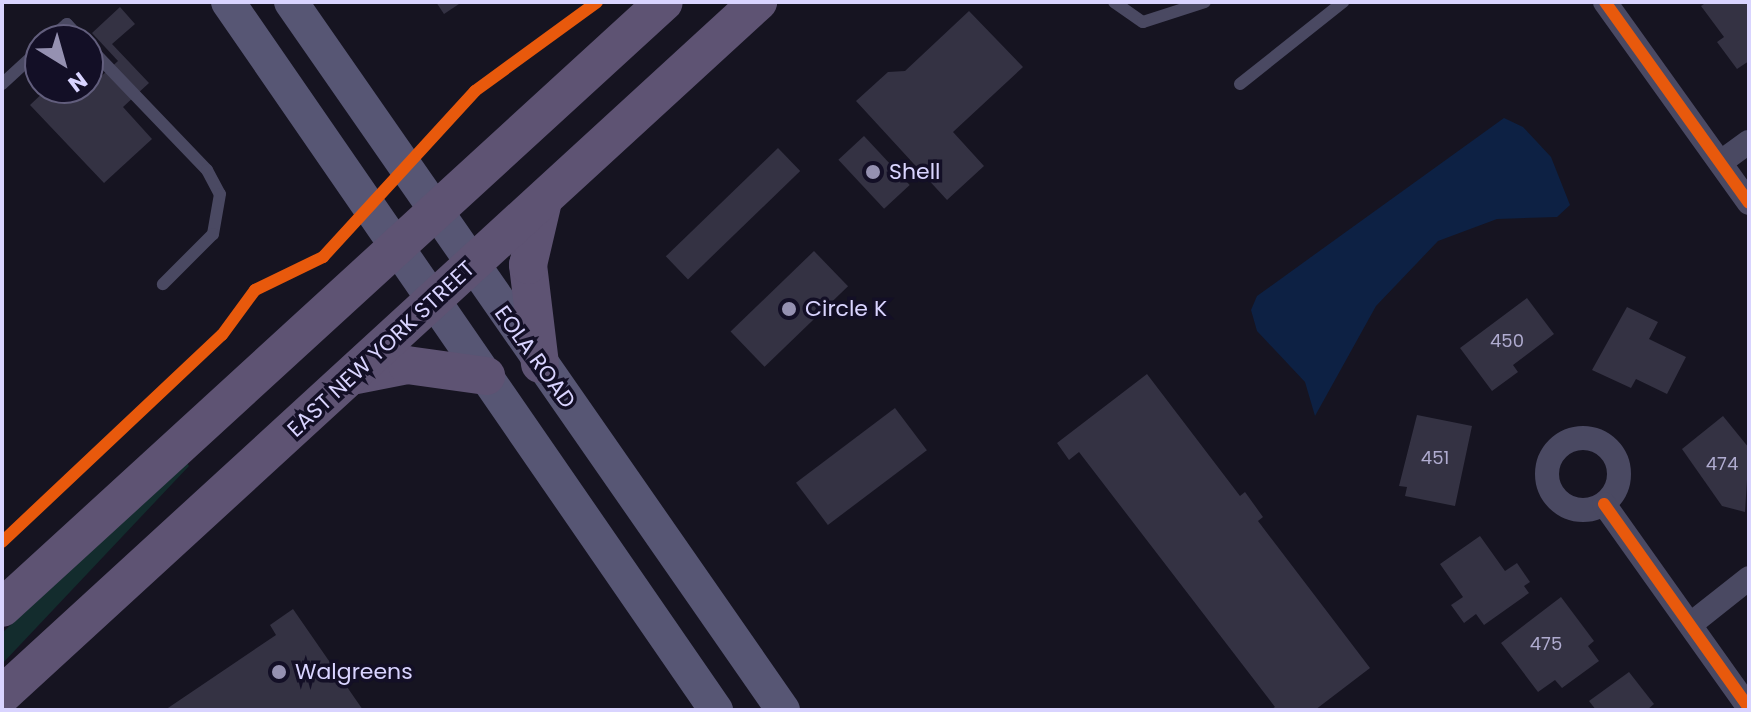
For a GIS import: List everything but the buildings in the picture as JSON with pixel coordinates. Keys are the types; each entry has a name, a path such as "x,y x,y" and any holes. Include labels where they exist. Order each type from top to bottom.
{"main road":[{"path":"228,2 716,710"},
{"name":"EOLA ROAD","path":"291,2 470,266 783,710"},
{"path":"2,608 664,2"},
{"name":"EAST NEW YORK STREET","path":"2,695 758,2"},
{"path":"540,364 528,265 543,201"},
{"path":"351,376 407,365 486,376"}],"street":[{"path":"1604,5 1749,203"},
{"path":"1721,162 1749,142"},
{"path":"1604,504 1749,708"},
{"path":"1691,624 1749,578"}],"lane":[{"path":"1114,2 1143,22 1205,2"},
{"path":"1240,84 1343,2"},
{"path":"104,63 207,170 220,194 213,234 163,284"},
{"path":"2,84 24,64"}],"green space":[{"path":"187,463 189,466 2,664 2,633"}],"water":[{"path":"1504,118 1523,127 1551,157 1570,205 1557,217 1497,219 1438,241 1376,306 1315,416 1305,382 1257,331 1251,310 1257,296"}],"cycle path":[{"path":"2,542 222,335 255,290 323,257 475,91 597,2"},
{"path":"1605,2 1749,203"},
{"path":"1604,504 1749,708"}],"place":[{"name":"Shell","path":"873,172"},
{"name":"Circle K","path":"789,309"},
{"name":"Walgreens","path":"279,672"}]}
